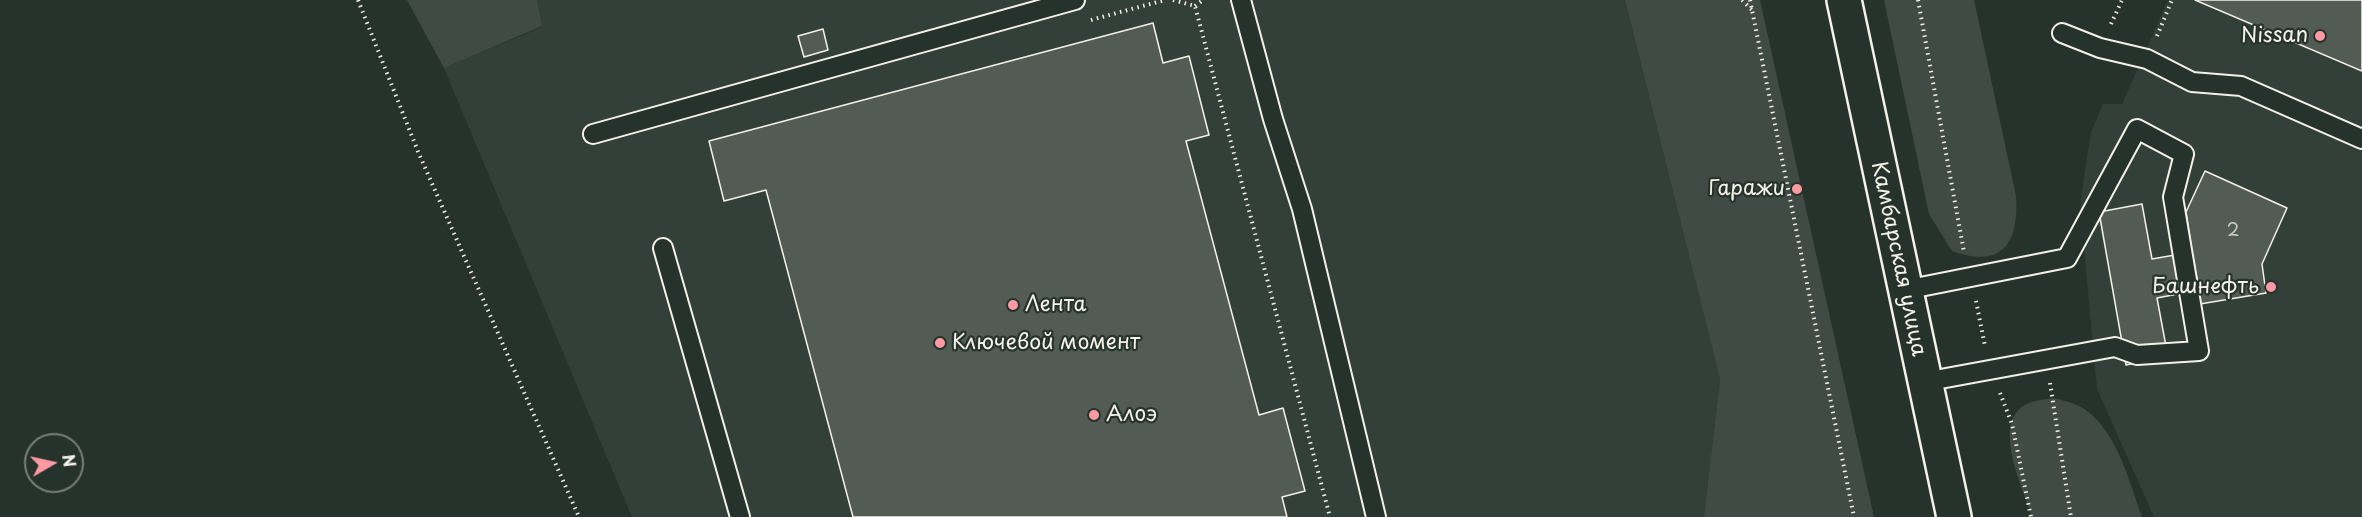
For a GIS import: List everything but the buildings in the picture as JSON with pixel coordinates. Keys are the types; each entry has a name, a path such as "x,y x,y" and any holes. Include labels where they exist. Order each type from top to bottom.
{"main road":[{"name":"Камбарская улица","path":"1844,0 1954,517"}],"lane":[{"path":"593,134 1075,0"},
{"path":"1241,0 1273,119 1302,209 1376,517"},
{"path":"2062,33 2100,48 2147,59 2192,82 2241,86 2362,139"},
{"path":"1905,290 2067,258 2137,129 2184,154 2173,197 2199,351 2137,356 2115,347 1924,382"},
{"path":"663,248 740,517"}],"path":[{"path":"358,0 419,154 579,517"},
{"path":"1173,0 1195,6"},
{"path":"1195,6 1203,0"},
{"path":"1742,0 1752,10"},
{"path":"1750,0 1854,517"},
{"path":"1918,0 1971,277"},
{"path":"2147,59 2172,0"},
{"path":"1195,6 1330,517"},
{"path":"2046,358 2071,517"}],"shaded area":[{"path":"407,0 537,0 542,26 444,68"},
{"path":"537,0 1625,0 1720,379 1704,517 632,517 444,68 542,27"},
{"path":"1625,0 1760,0 1874,517 1704,517 1720,379"},
{"path":"1884,0 1974,0 2016,196 2016,213 2010,239 2004,248 1995,254 1984,257 1969,256 1952,251 1929,214"},
{"path":"2168,0 2362,0 2362,517 2154,517 2097,389 2080,204 2091,132 2103,104 2122,104"},
{"path":"2054,398 2077,405 2101,425 2119,454 2142,517 2032,517 2014,464 2011,450 2011,423 2023,406"}],"place":[{"name":"Nissan","path":"2320,36"},
{"name":"Гаражи","path":"1797,189"},
{"name":"Башнефть","path":"2271,287"},
{"name":"Лента","path":"1013,305"},
{"name":"Ключевой момент","path":"940,343"},
{"name":"Алоэ","path":"1094,415"}]}
